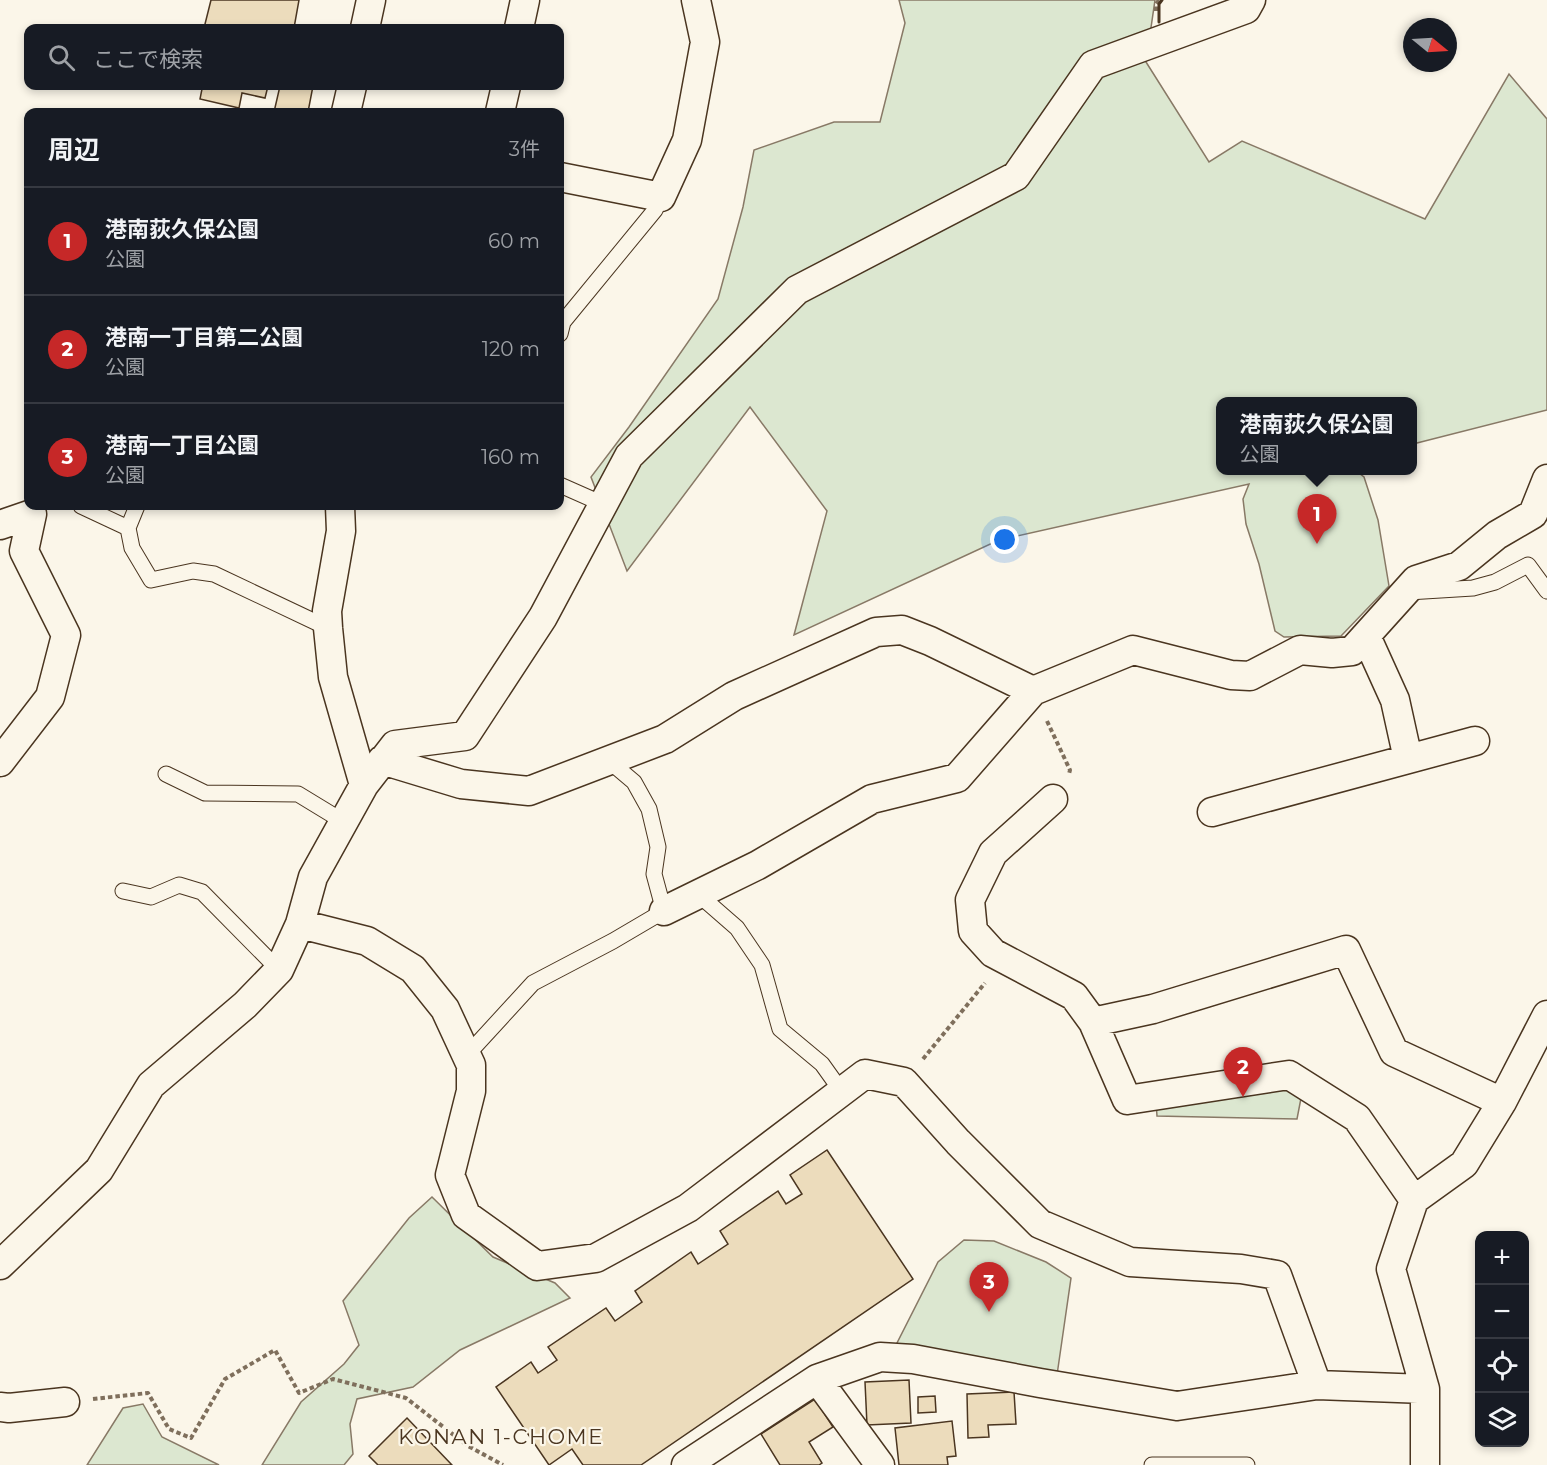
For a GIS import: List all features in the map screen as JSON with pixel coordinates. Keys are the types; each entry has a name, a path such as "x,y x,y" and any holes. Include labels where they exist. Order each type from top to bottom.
{"street":[{"path":"366,24 372,0"},
{"path":"520,24 525,0"},
{"path":"564,178 661,197 687,140 705,42 696,0"},
{"path":"0,1265 99,1170 151,1085 245,1005 279,970 300,924 313,877 364,785 395,745 465,736 543,618 629,456 797,290 1017,176 1093,65 1246,9 1251,0"},
{"path":"347,108 351,90"},
{"path":"501,108 505,90"},
{"path":"664,911 758,865 872,800 957,778 1033,691 1133,650 1232,675 1250,676 1300,650 1332,653 1352,651 1416,580 1459,566 1497,534 1533,514 1547,479"},
{"path":"0,525 35,510"},
{"path":"0,762 50,697 66,635 24,551 35,510"},
{"path":"340,510 341,531 327,611 328,628 333,677 364,785"},
{"path":"382,760 461,783 529,791 665,739 734,696 876,632 902,630 930,641 1033,691"},
{"path":"1366,636 1395,700 1408,759"},
{"path":"1212,812 1475,741"},
{"path":"1053,800 993,853 970,900 973,931 993,953 1074,996 1093,1022 1127,1100 1289,1074 1357,1118 1413,1200"},
{"path":"300,924 367,941 413,969 445,1009 471,1065 471,1091 450,1175 466,1215 537,1266 596,1258 688,1208 865,1074 904,1082 958,1142 1040,1224 1130,1262 1241,1269 1277,1275 1317,1385"},
{"path":"1093,1022 1153,1009 1346,950 1394,1052 1502,1102"},
{"path":"1425,1465 1425,1389 1391,1269 1413,1200 1464,1164 1502,1102 1547,1015"},
{"path":"686,1465 817,1379 880,1357 913,1359 1177,1406 1317,1385 1425,1389"},
{"path":"817,1379 880,1465"},
{"path":"0,1407 65,1402"}],"lane":[{"path":"564,321 655,210 661,197"},
{"path":"564,487 603,504"},
{"path":"90,510 128,528"},
{"path":"135,510 128,528 132,548 151,580 193,571 214,574 328,628"},
{"path":"1404,591 1473,588 1496,582 1528,565 1547,591"},
{"path":"466,1055 533,983 664,911 654,874 658,847 649,809 634,782 608,760"},
{"path":"166,774 205,793 298,794 344,822"},
{"path":"123,891 151,897 179,885 202,892 279,970"},
{"path":"698,894 737,928 762,965 780,1029 822,1064 842,1092"},
{"path":"1152,1465 1247,1465"}],"path":[{"path":"1033,691 1070,770 1065,787 1053,800"},
{"path":"904,1082 1004,959"},
{"path":"65,1402 148,1393 169,1429 191,1438 225,1379 274,1350 299,1393 333,1379 406,1398 468,1446 503,1465"}],"green space":[{"path":"899,0 1155,0 1146,62 1209,162 1242,141 1425,219 1509,74 1547,119 1547,410 1417,443 1417,397 1216,397 1216,475 1361,475 1364,477 1378,520 1389,586 1341,636 1284,637 1275,631 1259,564 1246,524 1243,499 1249,484 999,540 794,635 827,511 750,407 627,571 591,477 629,427 718,299 743,207 754,150 834,122 880,122 905,23"},
{"path":"1285,1082 1302,1093 1297,1119 1157,1116 1156,1102"},
{"path":"432,1197 493,1257 555,1283 570,1298 460,1350 413,1387 357,1399 350,1424 353,1454 344,1465 262,1465 301,1402 344,1364 359,1345 343,1301 409,1218"},
{"path":"964,1240 994,1241 1046,1262 1071,1278 1057,1375 895,1347 938,1262"},
{"path":"143,1404 162,1437 219,1465 87,1465 123,1408"}],"building":[{"path":"211,0 299,0 295,24 205,24"},
{"path":"202,90 267,90 265,98 242,93 239,108 200,99"},
{"path":"279,90 312,90 309,108 275,108"},
{"path":"827,1150 913,1279 641,1465 583,1465 572,1449 549,1465 496,1387 531,1362 538,1373 557,1360 548,1347 606,1308 615,1321 642,1302 635,1291 691,1252 698,1264 728,1244 720,1231 778,1191 786,1204 802,1194 790,1175"},
{"path":"909,1380 911,1423 867,1425 865,1382"},
{"path":"1014,1392 1016,1424 988,1425 989,1437 968,1438 967,1394"},
{"path":"935,1396 936,1412 918,1413 918,1397"},
{"path":"815,1399 833,1427 809,1442 822,1463 819,1465 780,1465 761,1434"},
{"path":"407,1418 452,1465 378,1465 369,1456"},
{"path":"952,1421 956,1456 947,1457 948,1465 899,1465 895,1428"}],"wall":[{"path":"1159,22 1159,4 1162,0"}],"place":[{"name":"港南荻久保公園","path":"1317,544"},
{"name":"港南一丁目第二公園","path":"1243,1097"},
{"name":"港南一丁目公園","path":"989,1312"}],"district":[{"name":"KONAN 1-CHOME","path":"501,1437"}]}
